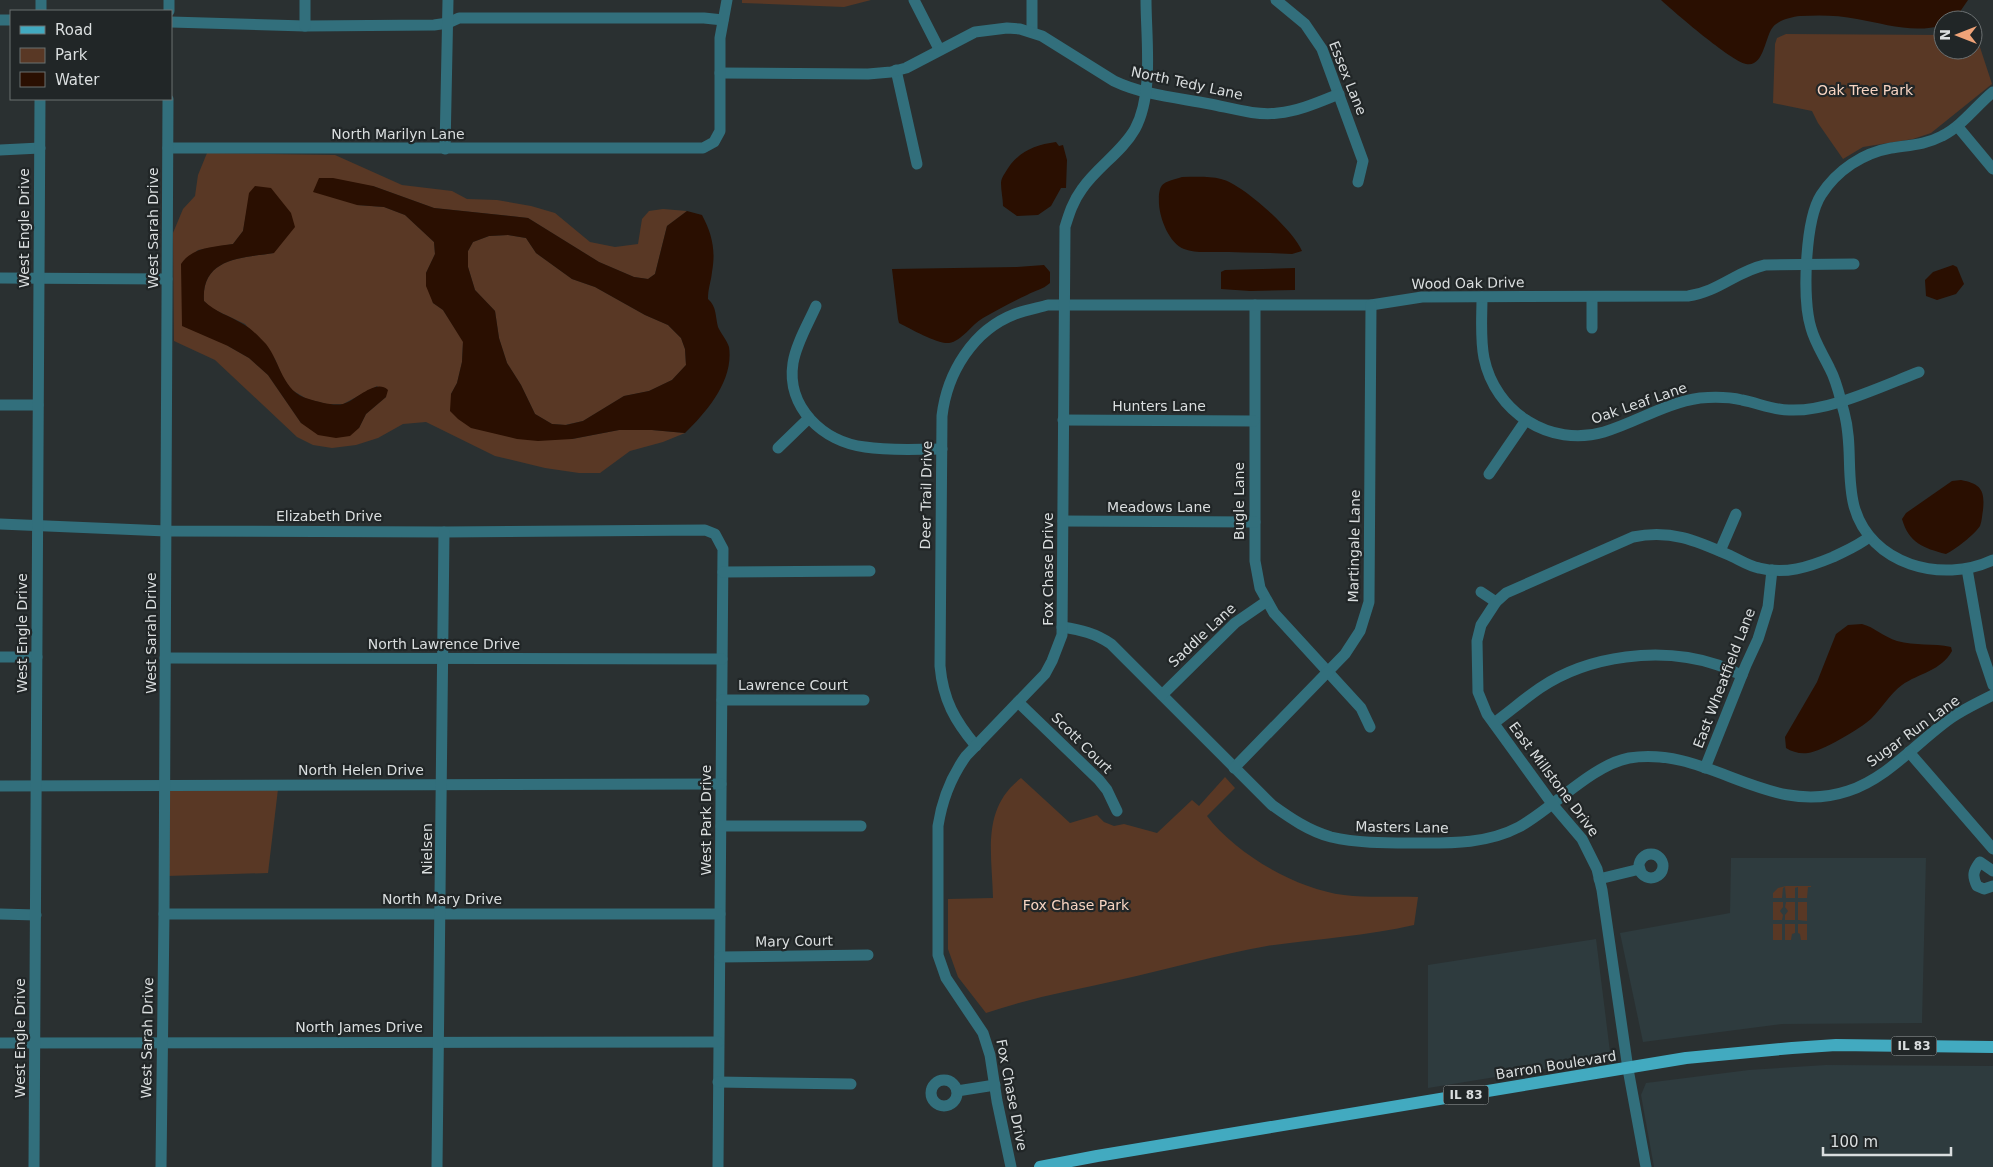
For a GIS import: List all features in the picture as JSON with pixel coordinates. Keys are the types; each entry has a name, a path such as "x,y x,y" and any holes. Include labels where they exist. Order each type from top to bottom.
{"main road":[{"name":"Barron Boulevard","path":"1040,1167 1686,1058 1836,1045 1993,1047"}],"street":[{"path":"305,0 305,26"},
{"path":"445,149 448,0"},
{"path":"720,73 720,38 728,0"},
{"path":"914,0 939,49"},
{"path":"1032,0 1032,32"},
{"name":"Fox Chase Drive","path":"1011,1167 990,1055 983,1033 946,978 938,955 938,826 940,811 948,786 956,770 976,746 1041,678 1052,661 1062,635 1063,243 1065,227 1072,204 1083,188 1135,129 1141,115 1145,91 1146,0"},
{"name":"Essex Lane","path":"1276,0 1295,14 1313,34 1322,49 1363,161 1358,182"},
{"path":"172,22 305,26 434,25 448,23 459,18 704,18 723,20"},
{"name":"North Tedy Lane","path":"720,73 868,74 896,70 906,68 939,49 975,32 1007,28 1032,32 1042,36 1114,81 1124,86 1145,91 1248,111 1276,114 1297,110 1340,94"},
{"path":"896,70 917,164"},
{"name":"North Marilyn Lane","path":"168,148 703,148 714,142 720,131 720,73"},
{"path":"1993,92 1958,127 1942,136 1921,145 1890,148 1868,154 1848,166 1834,178 1820,196 1814,214 1809,236 1807,265 1808,318 1817,344 1832,372 1849,435 1851,492 1855,508 1869,537 1898,560 1923,569 1947,571 1967,569 1993,560"},
{"name":"West Engle Drive","path":"34,1167 40,100"},
{"name":"West Sarah Drive","path":"161,1167 165,786 168,100"},
{"path":"1958,127 1993,169"},
{"path":"0,150 40,148"},
{"name":"Wood Oak Drive","path":"1063,305 1371,304 1422,297 1688,296 1714,289 1755,268 1765,266 1854,264"},
{"path":"0,278 167,279"},
{"name":"Oak Leaf Lane","path":"1482,297 1482,342 1484,358 1489,373 1504,399 1517,414 1534,426 1557,434 1590,435 1614,429 1685,400 1703,398 1741,400 1788,410 1815,409 1919,372"},
{"path":"1592,297 1592,328"},
{"name":"Martingale Lane","path":"1234,768 1352,646 1360,631 1369,602 1371,304"},
{"name":"Deer Trail Drive","path":"976,746 953,716 943,688 940,672 942,416 947,386 972,345 985,332 1013,314 1048,305 1063,305"},
{"name":"Bugle Lane","path":"1255,305 1255,522 1256,573 1260,588 1274,613 1360,708 1370,727"},
{"path":"816,306 795,355 792,374 792,387 796,400 809,418 831,435 862,447 942,449"},
{"path":"0,405 38,405"},
{"path":"778,448 809,418"},
{"name":"Hunters Lane","path":"1063,420 1254,421"},
{"path":"1489,474 1526,420"},
{"path":"1720,551 1736,514"},
{"name":"Meadows Lane","path":"1063,521 1255,522"},
{"name":"Elizabeth Drive","path":"0,524 166,531 444,532 658,530"},
{"name":"West Park Drive","path":"658,530 705,530 715,534 723,549 718,1167"},
{"name":"Nielsen","path":"438,1167 444,532"},
{"path":"1481,592 1496,602 1506,593 1522,585 1633,537 1645,534 1677,535 1760,568 1772,570 1795,570 1814,565 1861,544 1869,537"},
{"path":"1967,569 1981,650 1993,685"},
{"name":"East Wheatfield Lane","path":"1705,768 1764,623 1772,570"},
{"path":"723,572 870,571"},
{"name":"Saddle Lane","path":"1162,694 1235,622 1267,601"},
{"name":"East Millstone Drive","path":"1496,602 1481,625 1477,641 1478,692 1482,705 1494,723 1553,805 1582,840 1591,855 1600,879 1628,1069 1646,1167"},
{"name":"Masters Lane","path":"1062,627 1086,631 1099,636 1111,644 1234,768 1272,805 1290,819 1329,836 1349,841 1370,843 1472,842 1517,828 1553,805 1598,771 1626,759 1646,756 1664,757 1682,760 1705,768"},
{"path":"1494,723 1541,688 1558,678 1575,670 1616,659 1639,656 1677,657 1717,665 1742,676"},
{"path":"0,657 37,657"},
{"name":"North Lawrence Drive","path":"165,658 722,659"},
{"name":"Sugar Run Lane","path":"1705,768 1778,794 1801,797 1826,796 1848,791 1881,775 1952,717 1993,695"},
{"name":"Lawrence Court","path":"722,700 864,700"},
{"name":"Scott Court","path":"1018,702 1099,780 1108,790 1117,811"},
{"path":"1909,752 1993,849"},
{"name":"North Helen Drive","path":"0,786 721,784"},
{"path":"721,826 861,826"},
{"path":"1993,871 1980,862 1974,870 1973,877 1977,886 1984,889 1993,886"},
{"path":"1600,879 1640,869"},
{"path":"0,914 36,915"},
{"name":"North Mary Drive","path":"164,914 720,914"},
{"name":"Mary Court","path":"720,957 868,955"},
{"name":"North James Drive","path":"0,1043 718,1042"},
{"path":"718,1082 851,1084"},
{"path":"957,1091 995,1085"}],"shaded area":[{"path":"1731,858 1926,858 1922,1023 1782,1024 1643,1042 1620,933 1730,913"},
{"path":"1596,939 1610,1052 1600,1060 1428,1088 1428,965"},
{"path":"1826,1065 1993,1066 1993,1167 1654,1167 1641,1095 1646,1083 1749,1070"}],"green space":[{"path":"742,0 871,0 844,7 742,3"},
{"name":"Oak Tree Park","path":"1786,34 1933,35 1933,60 1983,60 1983,56 1992,84 1931,133 1913,139 1863,147 1843,159 1812,111 1773,103 1775,44 1777,38"},
{"path":"207,153 335,155 402,185 452,191 467,199 497,200 531,206 555,213 590,242 615,247 638,244 642,219 649,211 663,209 687,211 667,226 655,274 648,279 634,277 599,262 528,218 434,208 373,186 357,205 384,207 405,215 434,242 435,254 426,273 433,303 443,310 463,341 462,362 457,383 451,394 572,439 619,430 685,433 663,442 630,451 600,473 579,473 545,468 495,456 426,422 403,424 378,438 356,445 332,448 313,445 297,437 215,360 174,341 173,233 183,209 195,196 198,175","holes":["250,193 274,253 237,259 216,268 209,276 205,287 204,301 211,308 245,324 275,359 283,378 292,390 307,399 327,404 343,404 377,386 386,397 366,414 359,428 301,423 268,375 249,358 228,346 181,265 198,250 233,244 243,231"]},
{"path":"508,235 526,238 536,253 572,279 595,287 645,315 668,325 681,338 685,349 686,365 672,380 649,391 624,396 583,421 565,425 552,424 535,414 521,385 507,363 499,338 495,311 475,290 468,267 468,251 473,242 489,236"},
{"name":"Fox Chase Park","path":"1225,777 1235,788 1207,816 1234,844 1268,868 1306,885 1326,891 1353,896 1418,897 1414,925 1378,932 1267,946 1036,999 986,1013 958,977 948,949 948,899 993,898 991,848 994,818 1008,790 1021,778 1070,823 1097,815 1104,822 1114,826 1124,824 1157,833 1192,800 1199,806"},
{"path":"167,787 278,789 268,873 167,876"},
{"path":"1786,886 1811,887 1808,887 1807,898 1798,898 1798,887 1795,888 1795,898 1786,898 1785,887 1783,888 1782,898 1773,898 1773,893 1778,888"},
{"path":"1773,902 1783,902 1783,907 1780,911 1783,915 1782,920 1773,920"},
{"path":"1786,902 1795,902 1795,920 1785,920 1785,915 1788,911 1785,907"},
{"path":"1798,902 1807,902 1807,921 1798,920"},
{"path":"1773,924 1782,924 1782,940 1773,940"},
{"path":"1785,924 1795,924 1795,933 1792,934 1791,940 1785,940"},
{"path":"1798,924 1807,924 1807,940 1801,940 1798,933"}],"water":[{"path":"1661,0 1968,0 1961,10 1933,10 1932,28 1900,27 1822,15 1789,18 1778,22 1773,27 1760,56 1752,64 1739,61 1716,46"},
{"path":"1056,142 1059,146 1063,145 1067,160 1066,188 1061,188 1051,206 1038,215 1017,216 1003,206 1001,180 1003,176 1015,160 1027,151 1040,145"},
{"path":"1182,177 1221,179 1242,190 1279,221 1297,242 1302,251 1292,254 1200,252 1184,249 1179,246 1174,242 1163,223 1159,196 1163,184"},
{"path":"319,178 333,178 373,186 434,208 528,218 599,262 634,277 648,279 655,274 667,226 687,211 702,215 711,236 713,249 708,299 714,308 718,327 729,347 727,371 723,383 710,405 685,433 619,430 572,439 538,441 517,439 471,428 450,411 451,394 457,383 462,362 463,342 443,310 433,303 426,286 426,273 435,254 434,242 405,215 384,207 357,205 313,192","holes":["508,235 526,238 536,253 572,279 595,287 645,315 668,325 681,338 685,349 686,365 672,380 649,391 624,396 583,421 566,425 552,424 535,414 521,385 507,363 499,338 495,311 475,290 468,267 468,251 473,242 489,236"]},
{"path":"255,186 271,188 291,213 295,227 274,253 237,259 216,268 209,276 205,287 204,301 246,326 258,336 271,352 287,384 300,395 330,404 343,404 371,388 383,387 388,390 386,397 366,414 359,428 350,436 336,438 318,435 301,423 268,375 249,358 228,346 182,326 181,264 186,258 197,251 233,244 243,231 249,193"},
{"path":"1044,265 1050,272 1050,283 1042,289 1030,293 983,318 954,342 944,343 938,341 899,323 892,269"},
{"path":"1953,265 1957,267 1964,284 1956,294 1937,300 1926,296 1925,280 1933,272"},
{"path":"1295,268 1295,290 1250,291 1221,289 1221,272 1225,270"},
{"path":"1961,480 1977,486 1982,493 1983,510 1980,526 1974,533 1946,554 1924,547 1909,534 1902,519 1906,513 1952,481"},
{"path":"1862,624 1897,641 1951,647 1952,651 1942,663 1902,685 1871,719 1850,733 1814,752 1802,753 1786,748 1785,737 1817,682 1836,634 1848,625"}]}
